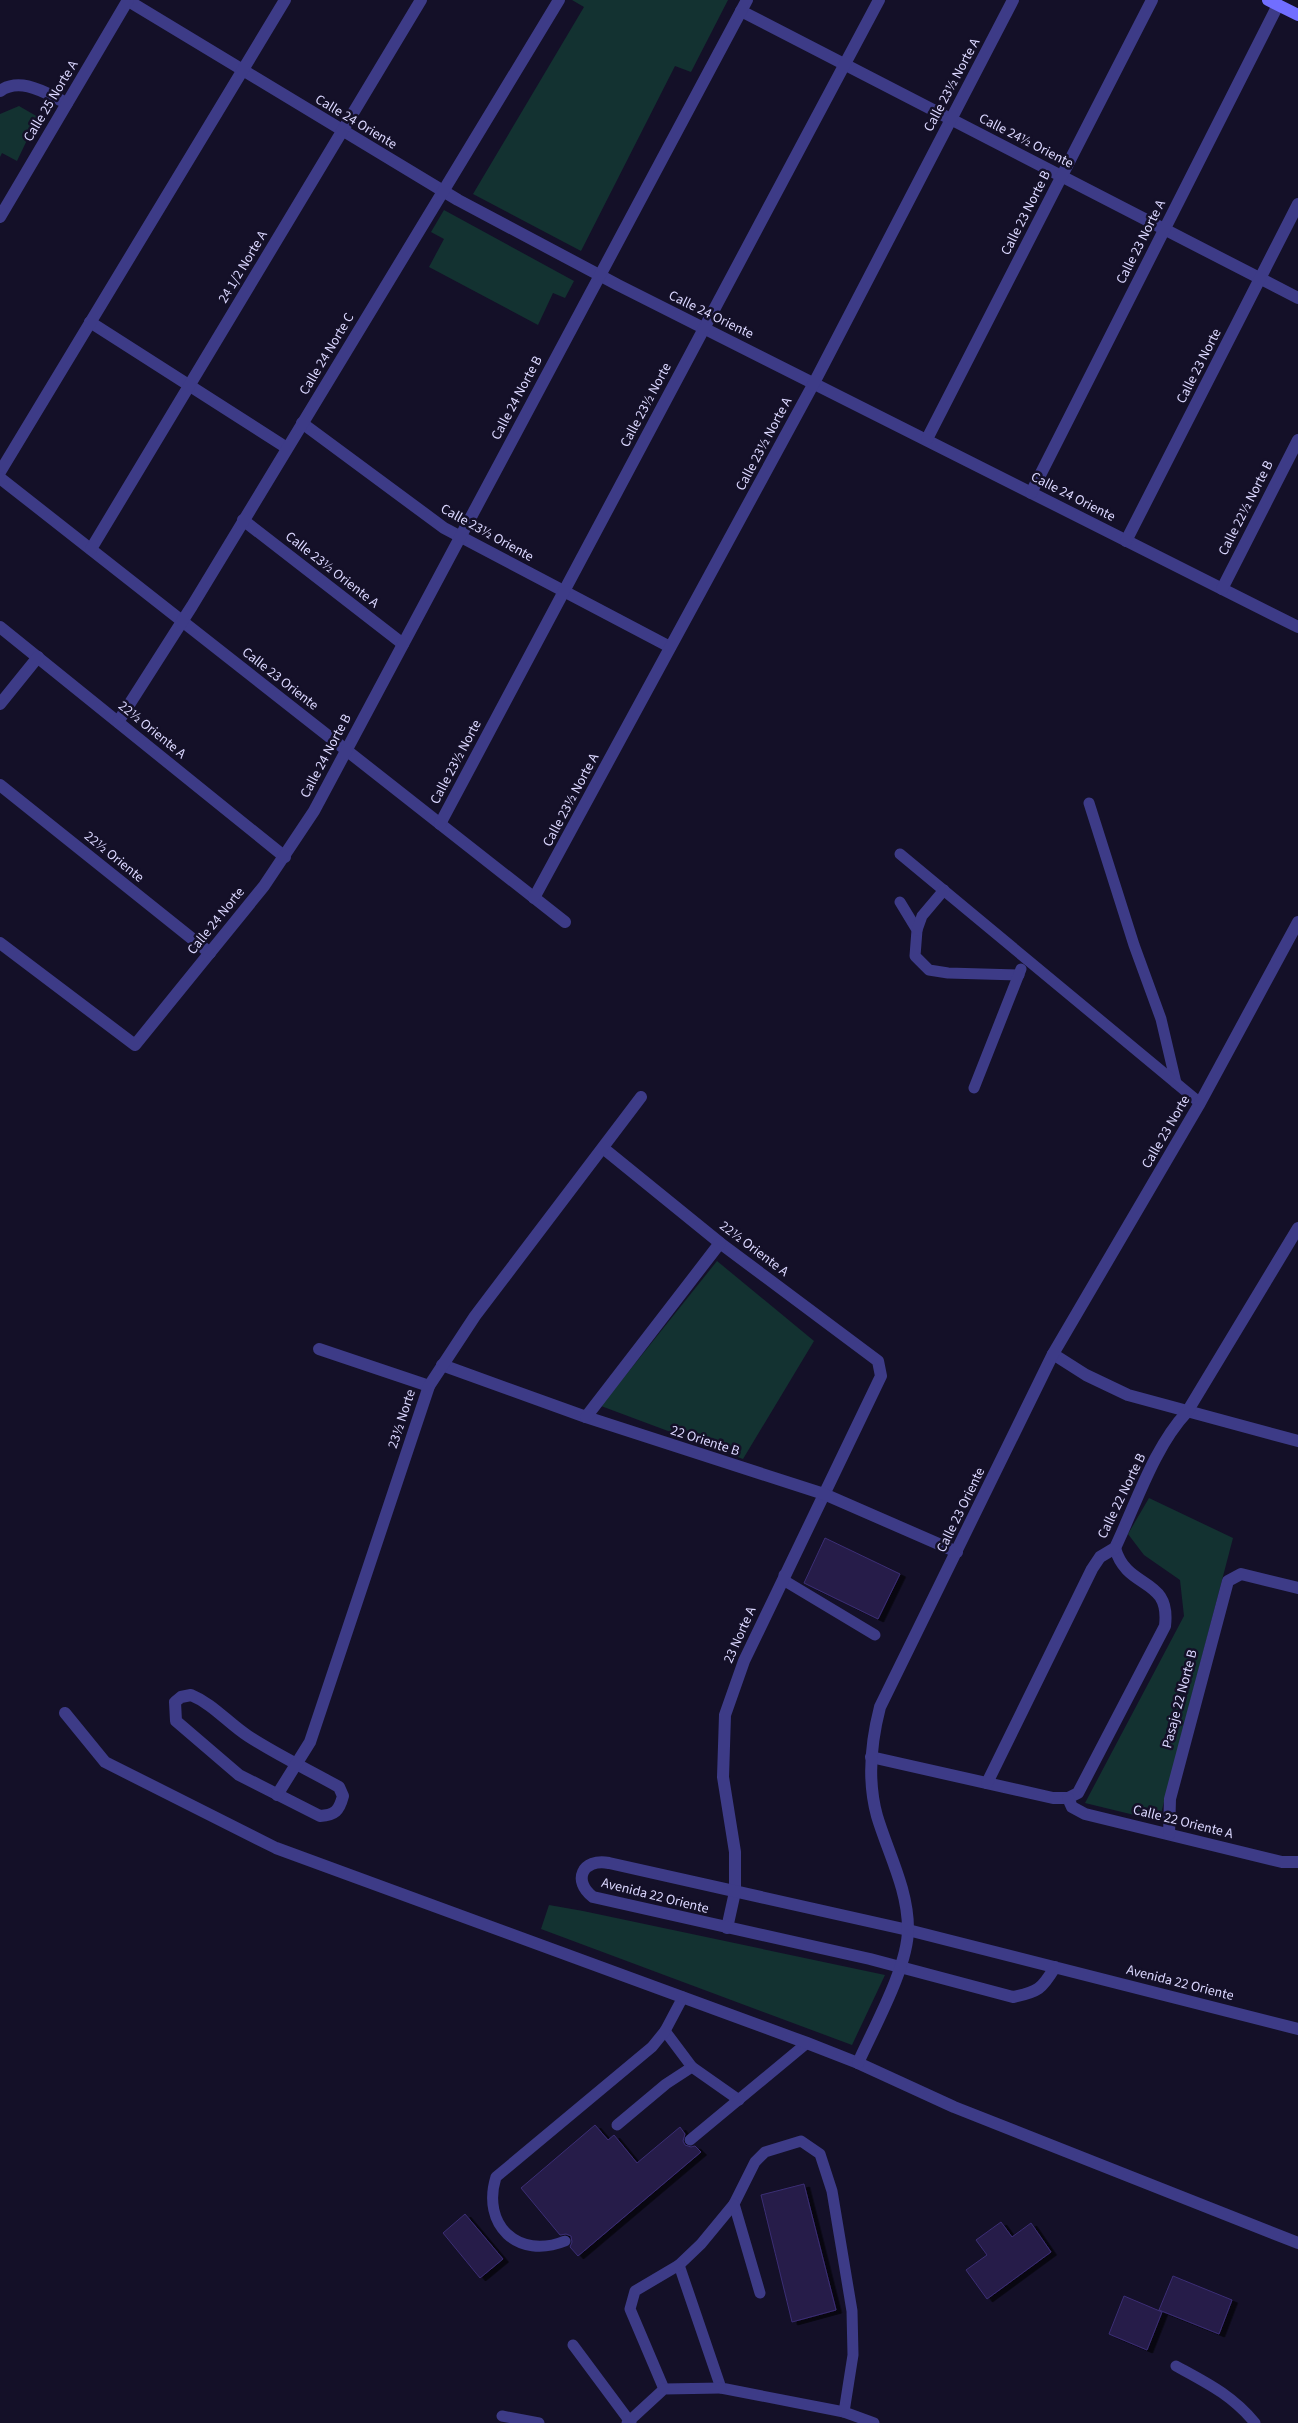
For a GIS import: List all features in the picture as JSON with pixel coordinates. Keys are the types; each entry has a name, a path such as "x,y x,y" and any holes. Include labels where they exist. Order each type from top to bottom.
{"street":[{"name":"Calle 24 Oriente","path":"128,0 443,192 600,276 1298,628"},
{"name":"Calle 25 Norte A","path":"0,217 128,0"},
{"path":"0,472 285,0"},
{"name":"24 1/2 Norte A","path":"91,549 421,0"},
{"name":"Calle 24 Norte C","path":"118,722 182,621 559,0"},
{"name":"Calle 23½ Norte","path":"440,824 879,0"},
{"name":"Calle 23½ Norte A","path":"534,898 814,383 1013,0"},
{"name":"Calle 23 Norte B","path":"927,440 1152,0"},
{"path":"1273,3 1298,15"},
{"name":"Calle 23 Norte A","path":"1031,493 1165,229 1273,3"},
{"name":"Calle 24½ Oriente","path":"744,6 845,64 1298,298"},
{"name":"Calle 24 Norte B","path":"314,811 744,6"},
{"path":"0,91 7,86 27,85 67,103"},
{"name":"Calle 23 Norte","path":"1126,541 1298,204"},
{"path":"90,322 287,448"},
{"name":"Calle 23½ Oriente","path":"302,423 435,523 460,538 670,647"},
{"name":"Calle 22½ Norte B","path":"1222,589 1298,440"},
{"name":"Calle 23 Oriente","path":"0,478 565,922"},
{"name":"Calle 23½ Oriente A","path":"243,520 403,644"},
{"name":"22½ Oriente A","path":"0,627 285,858"},
{"path":"0,704 38,657"},
{"name":"22½ Oriente","path":"0,785 210,953"},
{"name":"Calle 24 Norte","path":"0,943 135,1045 285,858 314,811"},
{"name":"Calle 23 Norte","path":"1053,1354 1200,1103 1298,921"},
{"name":"23½ Norte","path":"277,1795 297,1766 310,1742 429,1386 475,1316 641,1097"},
{"name":"22½ Oriente A","path":"603,1148 720,1243 878,1362 881,1376"},
{"name":"Calle 22 Norte B","path":"987,1783 1092,1569 1100,1557 1115,1548 1162,1446 1174,1427 1188,1412 1298,1228"},
{"path":"586,1418 720,1243"},
{"path":"319,1349 429,1386"},
{"path":"1053,1354 1110,1388 1146,1401 1298,1440"},
{"name":"Calle 23 Oriente","path":"858,2063 900,1967 908,1930 906,1899 876,1814 871,1757 873,1733 880,1707 1053,1354"},
{"name":"22 Oriente B","path":"442,1365 586,1418 824,1494 957,1552"},
{"name":"23 Norte A","path":"727,1928 735,1892 735,1852 723,1778 725,1715 744,1661 881,1376"},
{"path":"871,1757 1053,1798 1068,1798 1078,1793 1165,1626 1167,1611 1160,1594 1131,1575 1119,1561 1115,1548"},
{"name":"Pasaje 22 Norte B","path":"1169,1834 1170,1799 1225,1588 1234,1576 1249,1576 1298,1588"},
{"path":"192,1695 202,1699 246,1735 297,1766 339,1787 343,1796 340,1806 333,1815 320,1816 240,1775 176,1721 174,1702 181,1697 192,1695"},
{"path":"65,1713 105,1762 276,1848 858,2063 954,2107 1298,2243"},
{"name":"Calle 22 Oriente A","path":"1068,1798 1072,1806 1085,1814 1282,1862 1298,1862"},
{"name":"Avenida 22 Oriente","path":"1055,1967 1045,1984 1034,1992 1013,1997 900,1967 593,1897 586,1892 582,1881 584,1871 590,1864 599,1862 908,1930 1055,1967 1298,2029"}],"lane":[{"path":"1089,803 1134,944 1161,1019 1176,1083"},
{"path":"900,854 1200,1103"},
{"path":"944,890 922,916 917,930 915,956 929,970 948,973 1019,975"},
{"path":"900,902 917,930"},
{"path":"974,1088 1026,958"},
{"path":"784,1575 785,1581 875,1635"},
{"path":"565,2241 550,2247 539,2248 518,2242 508,2235 495,2215 492,2202 496,2177 637,2060 665,2031 683,1997"},
{"path":"665,2031 692,2067 739,2100"},
{"path":"690,2140 806,2043"},
{"path":"617,2125 666,2084 692,2067"},
{"path":"664,2389 630,2309 635,2291 679,2265 701,2244 734,2204 755,2162 766,2152 801,2141 820,2154 832,2191 852,2311 853,2355 844,2412"},
{"path":"734,2204 760,2293"},
{"path":"679,2265 721,2388"},
{"path":"573,2345 629,2422 664,2389 721,2388 844,2412 874,2423"},
{"path":"1176,2366 1221,2390 1240,2405 1254,2423"},
{"path":"502,2416 539,2423"}],"green space":[{"path":"572,0 728,0 691,72 675,66 581,251 473,194 584,7"},
{"path":"19,106 38,117 17,161 2,153 0,157 0,114"},
{"path":"444,210 574,281 565,298 553,293 538,325 429,267 444,239 431,232"},
{"path":"717,1261 814,1341 743,1459 601,1406"},
{"path":"1149,1498 1233,1538 1159,1821 1085,1803 1184,1616 1180,1580 1144,1555 1128,1534"},
{"path":"549,1905 885,1975 852,2045 541,1929"}],"building":[{"path":"825,1538 900,1574 878,1619 804,1583"},
{"path":"595,2125 608,2140 614,2135 637,2163 680,2127 685,2134 683,2141 685,2145 695,2146 701,2152 578,2256 570,2247 572,2242 571,2236 566,2234 560,2235 521,2188"},
{"path":"804,2184 836,2310 792,2322 761,2195"},
{"path":"465,2214 503,2259 480,2278 443,2233"},
{"path":"1001,2222 1012,2237 1031,2223 1051,2252 987,2299 966,2270 987,2255 976,2240"},
{"path":"1173,2276 1232,2300 1219,2334 1159,2310"},
{"path":"1124,2296 1162,2312 1147,2350 1109,2334"}]}
